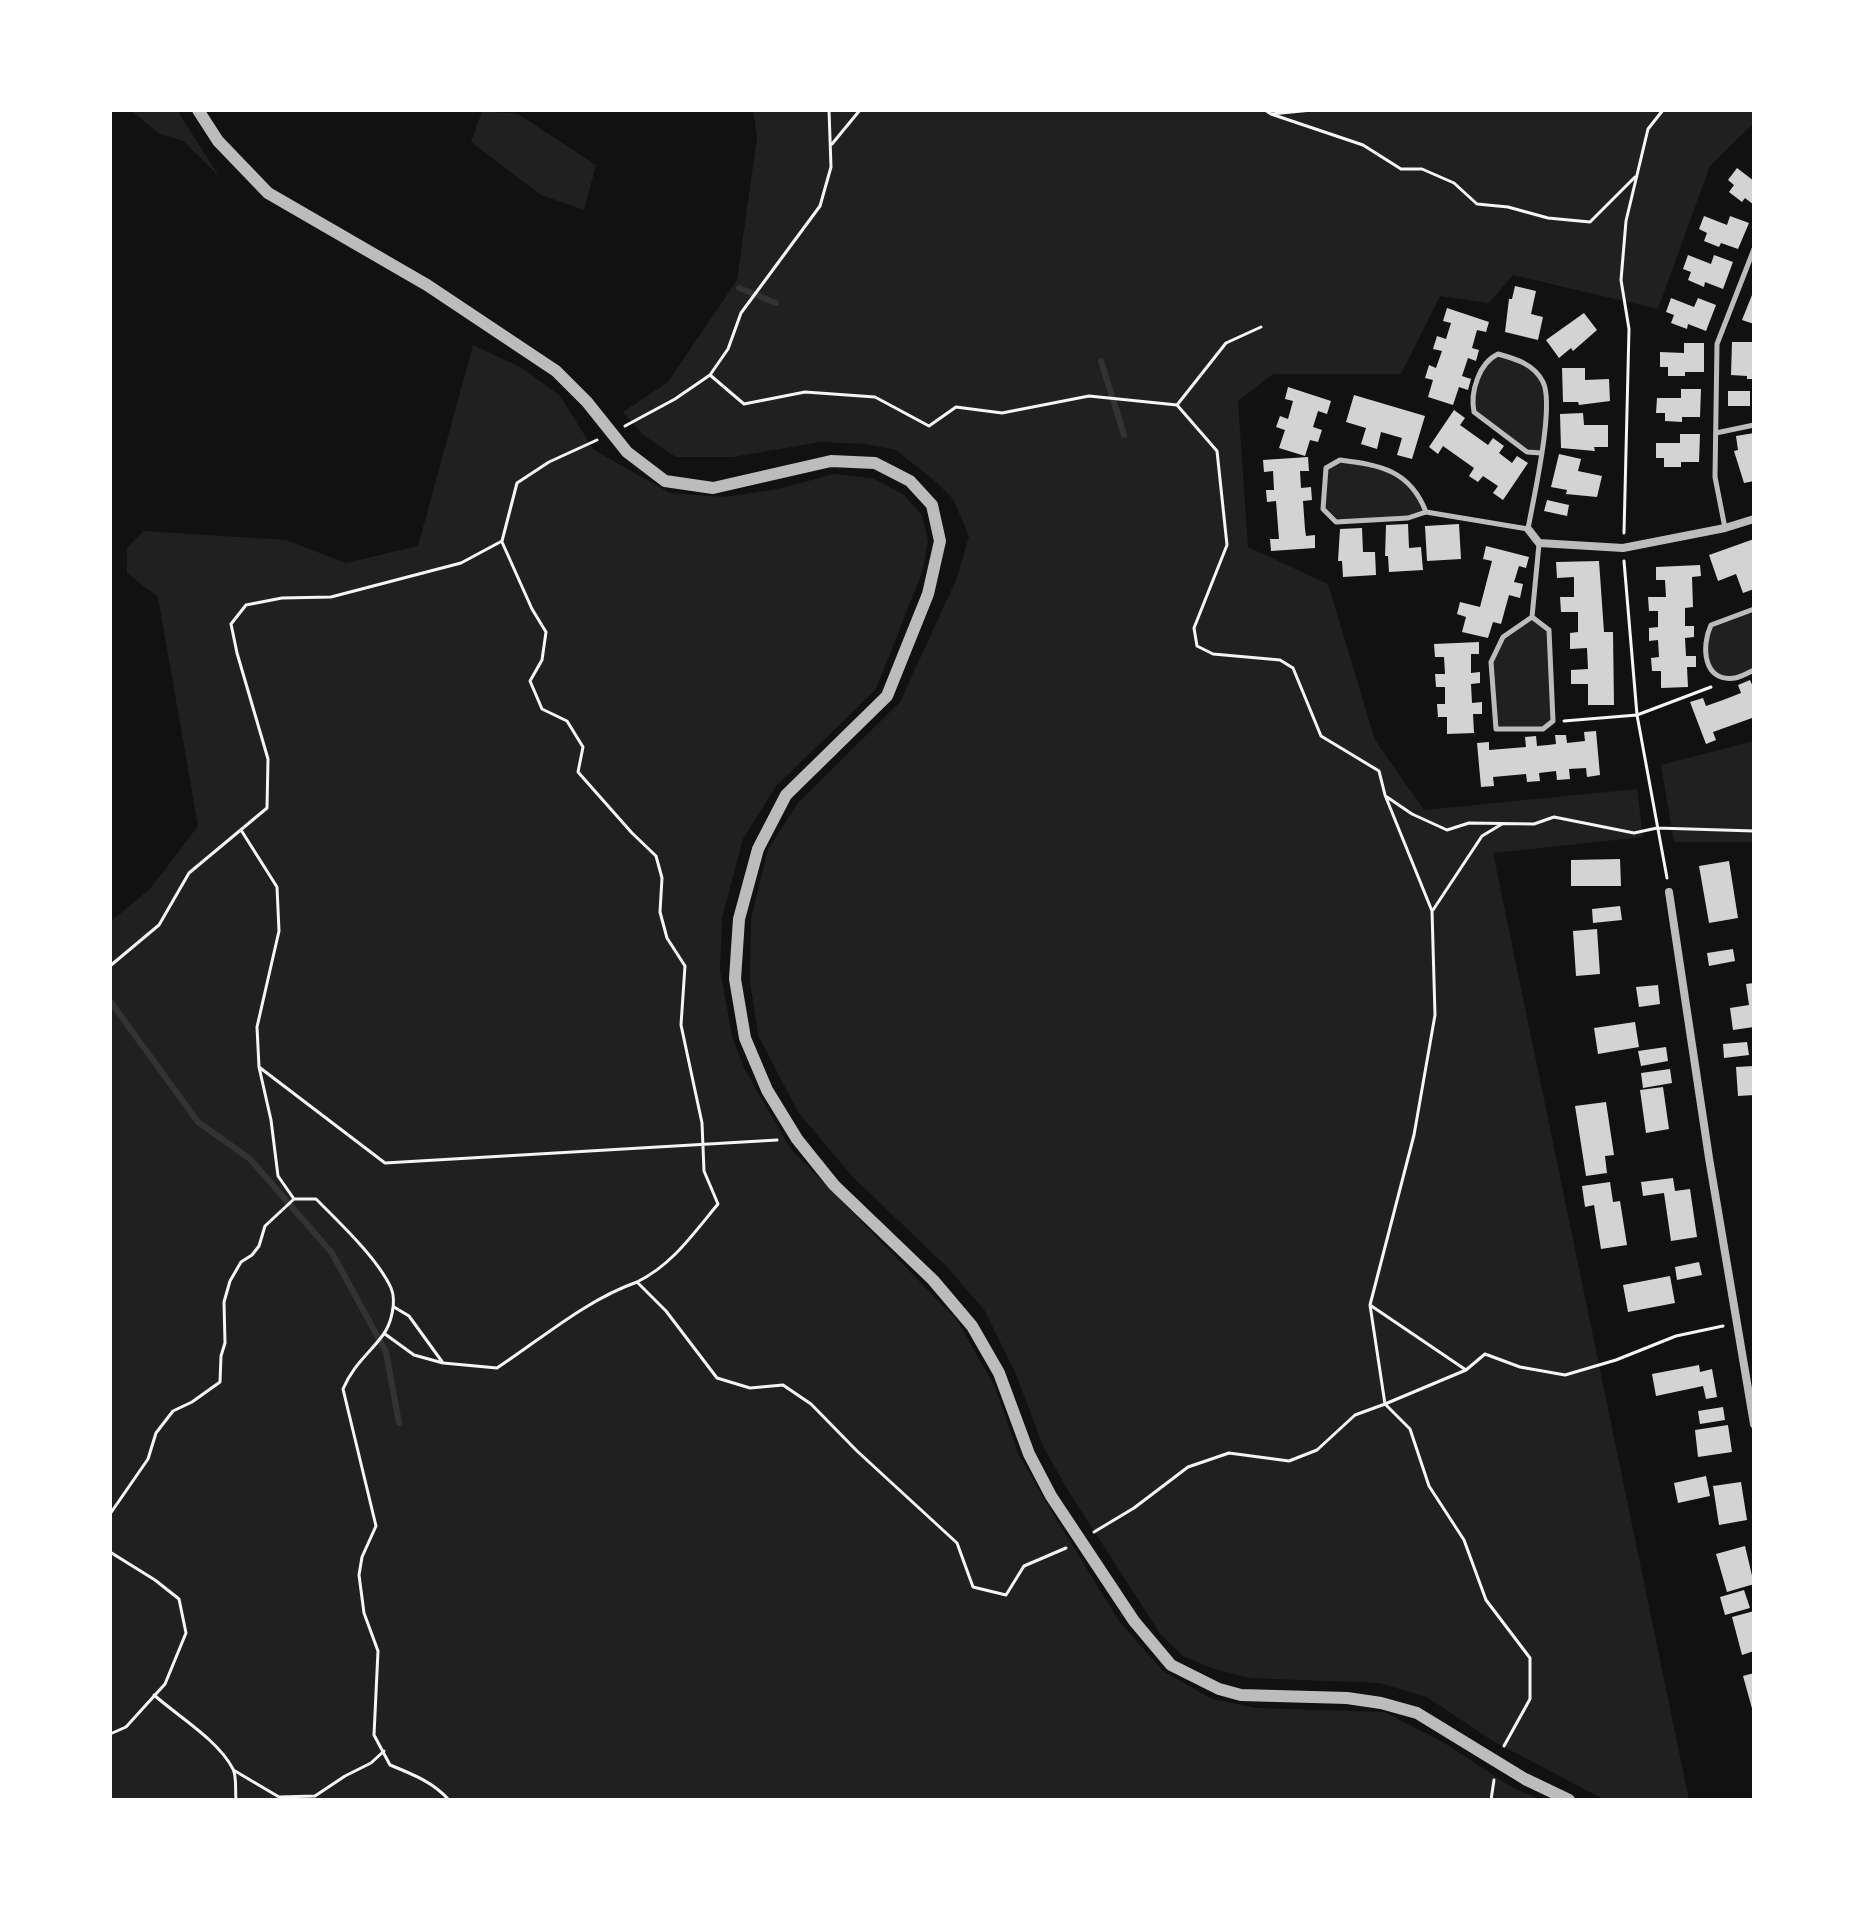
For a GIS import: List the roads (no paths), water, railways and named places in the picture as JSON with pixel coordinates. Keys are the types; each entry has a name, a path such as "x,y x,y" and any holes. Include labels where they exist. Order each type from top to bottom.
{"street":[{"path":"198,110 218,141 268,193 427,285 556,371 627,452 665,481 713,488 831,461 875,463 910,481 932,505 940,541 928,594 887,696 786,795 758,849 739,919 735,979 745,1038 767,1090 797,1139 834,1185 933,1280 972,1326 999,1373 1029,1454 1051,1496 1134,1621 1171,1665 1219,1689 1241,1695 1347,1698 1417,1713 1525,1779 1569,1800"},
{"path":"1528,529 1539,543 1623,548 1725,528 1754,519"},
{"path":"1669,892 1754,1424"}],"lane":[{"path":"1725,528 1715,477 1717,344 1754,249"},
{"path":"1426,512 1418,492 1401,476 1371,464 1340,460 1326,468 1323,509 1336,522 1408,518 1426,512 1528,529 1547,418 1544,383 1523,361 1498,354 1487,359 1471,397 1474,412 1527,452 1541,453"},
{"path":"1716,433 1754,425"},
{"path":"1532,617 1539,543"},
{"path":"1754,609 1711,625 1704,639 1706,661 1716,674 1733,679 1754,670"},
{"path":"1532,617 1549,630 1553,721 1543,729 1496,729 1491,662 1503,637 1532,617"}],"waterway":[{"path":"739,288 776,303"},
{"path":"1101,361 1124,435"},
{"path":"110,1001 198,1122 250,1159 332,1253 386,1352 399,1423"}]}
